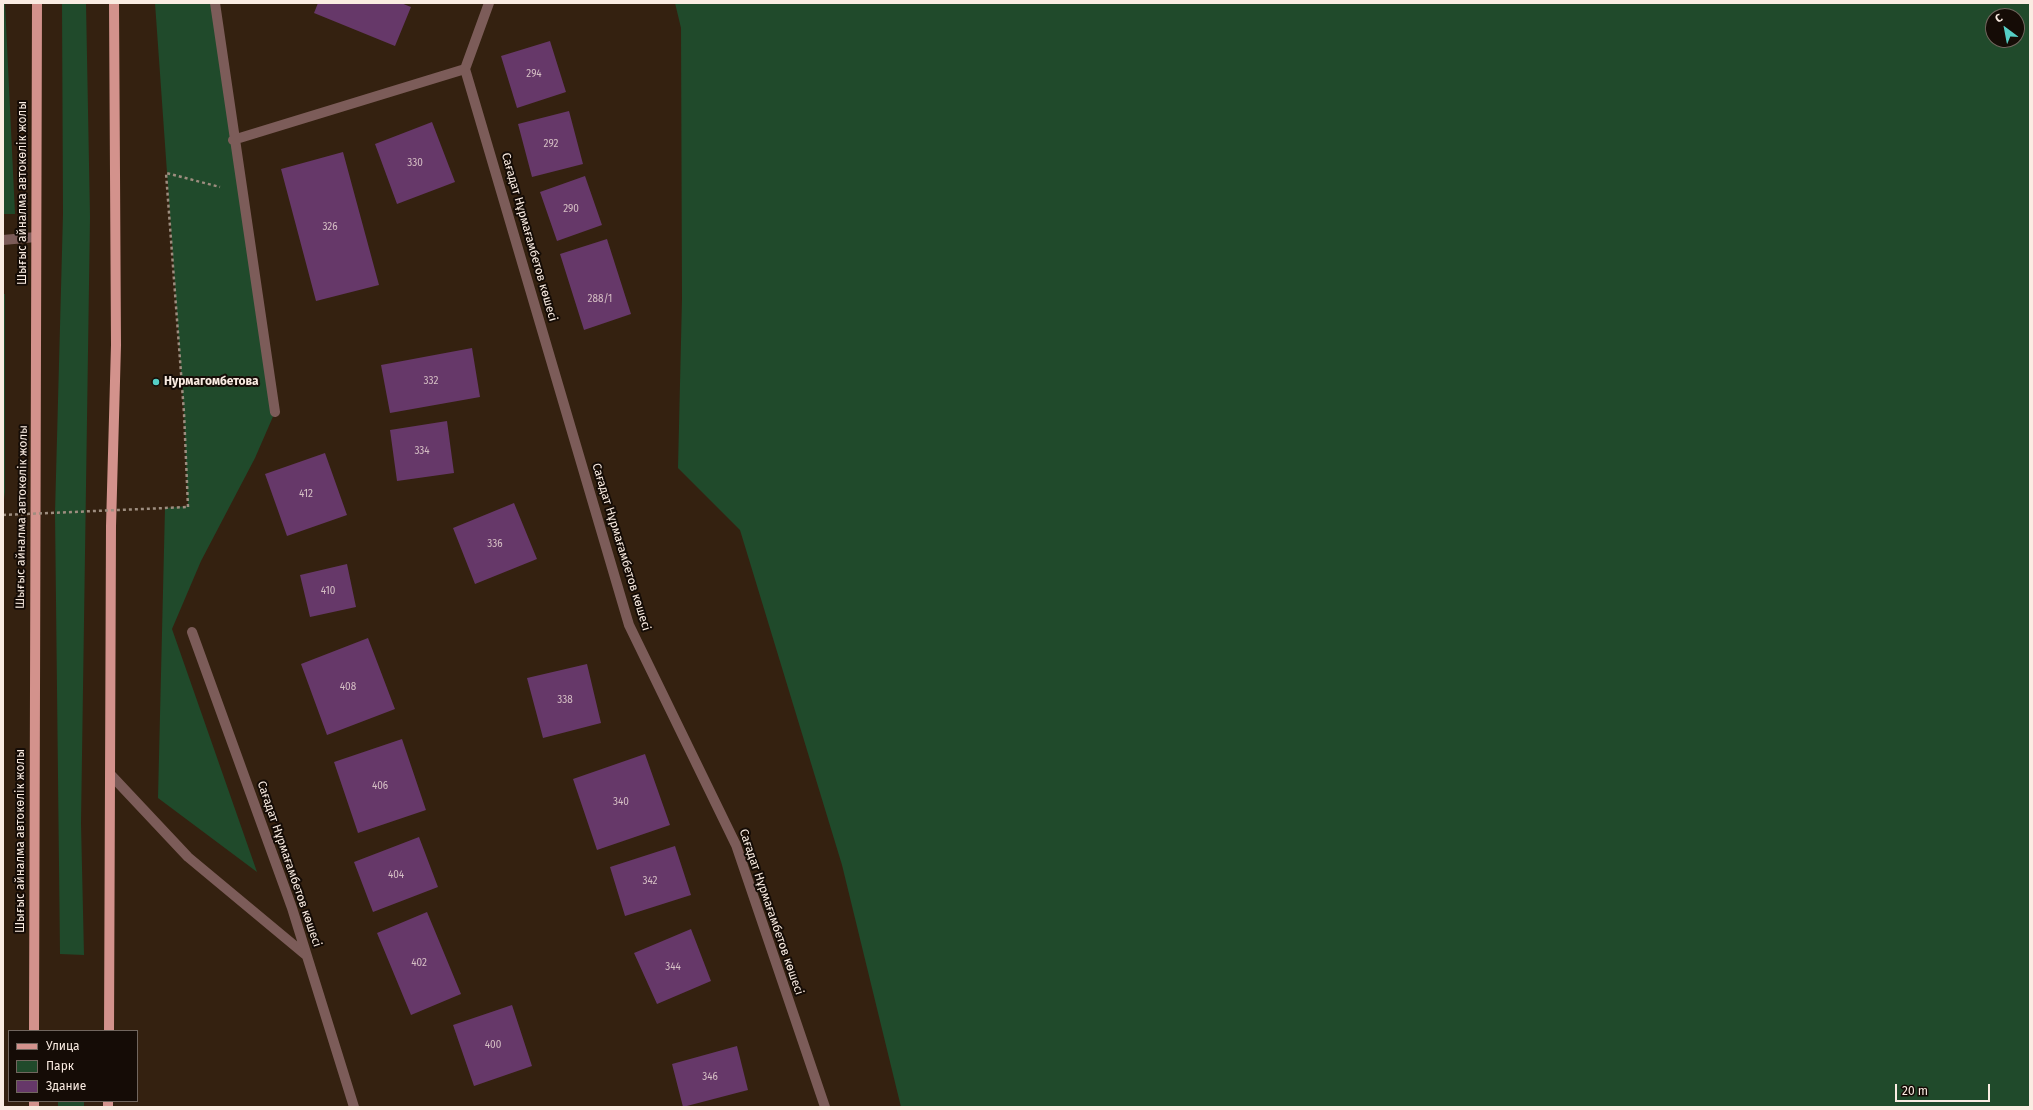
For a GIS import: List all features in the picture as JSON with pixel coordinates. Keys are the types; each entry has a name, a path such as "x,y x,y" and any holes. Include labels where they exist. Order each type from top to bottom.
{"main road":[{"name":"Шығыс айналма автокөлік жолы","path":"34,1030 37,3"},
{"path":"109,1030 111,526 116,345 114,3"}],"street":[{"path":"215,3 233,140 274,412"},
{"path":"233,140 465,69 489,3"},
{"name":"Сағадат Нұрмағамбетов көшесі","path":"465,69 629,625 736,845 824,1107"},
{"path":"3,240 36,238"},
{"name":"Сағадат Нұрмағамбетов көшесі","path":"192,632 292,908 354,1107"},
{"path":"110,774 188,857 307,956"}],"path":[{"path":"3,515 188,507 183,405 166,173 241,193"}],"green space":[{"path":"3,3 5,3 15,214 3,214"},
{"path":"62,3 86,3 90,217 81,823 84,955 60,954 55,513 63,214"},
{"path":"155,3 215,3 275,412 255,458 201,561 172,629 257,872 158,798 165,508 188,506 184,413"},
{"path":"675,3 2030,3 2030,1107 901,1107 842,865 740,530 678,468 682,299 681,28"},
{"path":"3,294 5,294 5,492 3,507"},
{"path":"58,1102 84,1102 84,1107 58,1107"}],"building":[{"path":"318,3 401,3 411,7 395,46 314,13"},
{"path":"550,41 566,92 517,108 501,56"},
{"path":"569,111 583,164 532,177 518,124"},
{"path":"432,122 455,182 397,204 375,144"},
{"path":"343,152 379,285 316,301 281,169"},
{"path":"585,176 602,225 557,241 540,192"},
{"path":"607,239 631,314 584,330 560,254"},
{"path":"472,348 480,397 390,413 381,365"},
{"path":"447,421 454,473 397,481 390,430"},
{"path":"325,453 347,515 287,536 265,474"},
{"path":"514,503 537,559 475,584 453,528"},
{"path":"347,564 356,607 310,617 300,575"},
{"path":"368,638 395,709 327,735 301,664"},
{"path":"587,664 601,723 543,738 527,678"},
{"path":"402,739 426,810 358,833 334,762"},
{"path":"645,754 670,825 597,850 573,779"},
{"path":"419,837 438,887 373,912 354,862"},
{"path":"675,846 691,895 625,916 610,867"},
{"path":"427,912 461,994 411,1015 377,933"},
{"path":"691,929 711,981 657,1004 634,953"},
{"path":"512,1005 532,1066 474,1086 453,1025"},
{"path":"737,1046 748,1090 683,1107 672,1064"}],"place":[{"name":"Нурмагомбетова","path":"156,382"}]}
